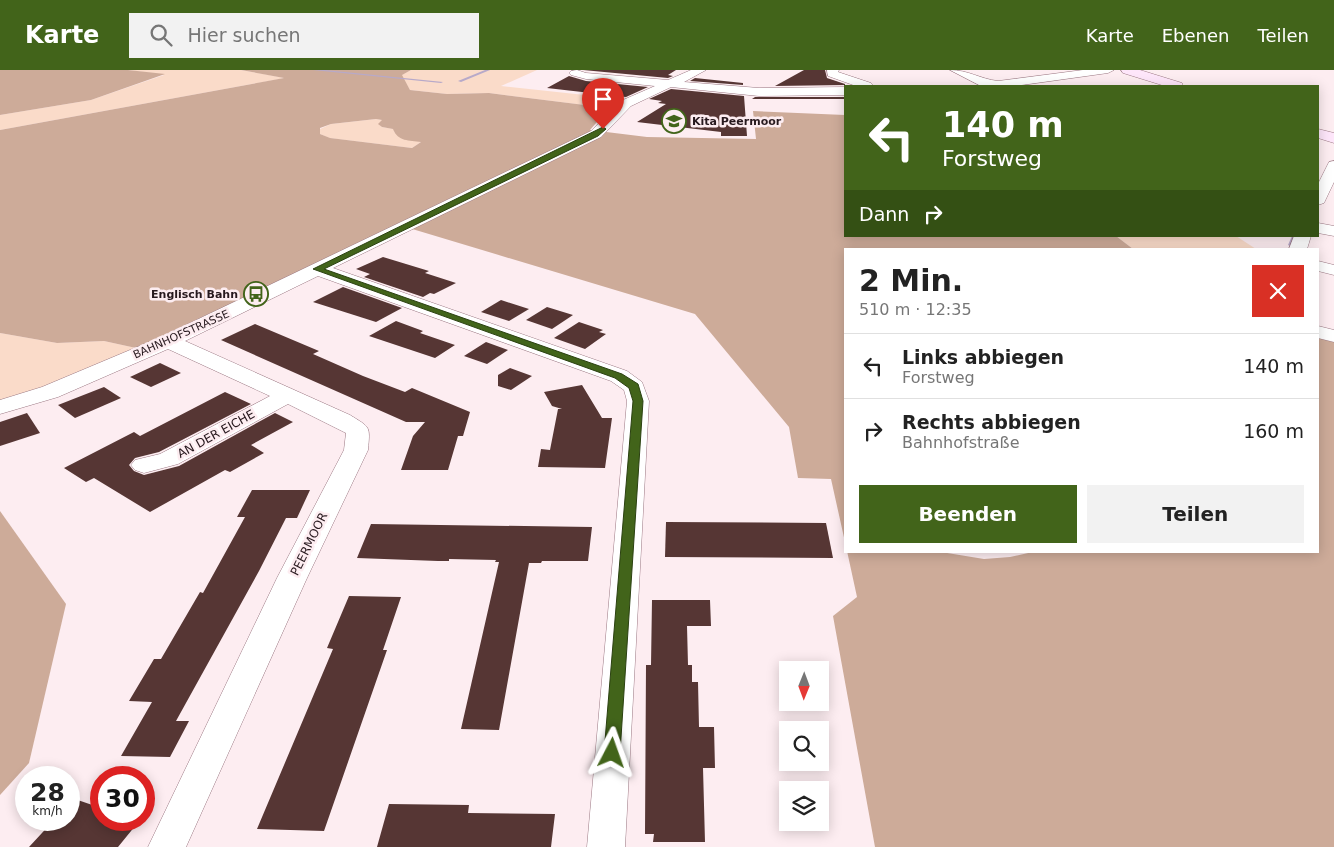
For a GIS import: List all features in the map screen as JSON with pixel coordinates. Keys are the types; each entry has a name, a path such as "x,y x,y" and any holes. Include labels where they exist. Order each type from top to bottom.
{"main road":[{"path":"1127,70 1174,85"},
{"path":"1319,133 1334,138"}],"street":[{"name":"BAHNHOFSTRASSE","path":"0,407 50,392 168,341 596,134 627,103 700,70"},
{"path":"833,70 832,74 864,85"},
{"path":"956,70 982,83 998,85 1108,70"},
{"path":"575,73 586,76 759,92 844,92"},
{"path":"1319,198 1334,165"},
{"path":"1319,228 1334,232"},
{"path":"1319,266 1334,270"},
{"path":"317,269 619,376 634,387 638,401 606,847"},
{"path":"1319,332 1334,336"},
{"name":"PEERMOOR","path":"167,847 292,578 356,450 358,430 342,420 168,341"},
{"name":"AN DER EICHE","path":"144,464 170,459 286,396"}],"shaded area":[{"path":"0,70 128,70 165,74 91,100 0,115"},
{"path":"128,70 241,70 285,78 0,130 0,115 91,100 164,75"},
{"path":"241,70 411,70 402,75 410,90 447,94 489,93 609,108 590,130 647,137 756,139 753,111 844,115 844,237 1117,237 1132,248 844,248 844,538 831,479 798,478 789,427 695,314 399,225 136,348 104,341 57,343 0,333 0,130 284,78","holes":["382,120 378,124 382,127 393,129 401,138 421,142 412,148 330,138 320,134 320,128 331,124"]},
{"path":"411,70 537,70 501,86 622,99 609,108 489,93 447,94 410,90 401,75"},
{"path":"376,119 383,120 379,124 382,127 394,129 394,132 421,142 412,148 329,138 320,134 320,129 331,124"},
{"path":"1117,237 1238,237 1254,248 1132,248"},
{"path":"0,333 57,343 104,341 136,348 49,386 0,402"},
{"path":"1319,338 1334,342 1334,847 875,847 833,616 857,597 847,553 947,553 984,559 1010,557 1028,553 1319,553"},
{"path":"0,511 66,604 29,763 26,766 15,766 15,778 0,795"}],"building":[{"path":"583,70 676,70 668,75 673,76 668,78"},
{"path":"804,70 825,70 827,78 845,84 845,85 775,86"},
{"path":"569,76 586,81 648,87 626,97 547,88"},
{"path":"695,78 743,83 743,85 690,81"},
{"path":"671,89 744,96 747,136 721,136 721,132 637,122 666,104 658,103 662,101 649,99"},
{"path":"755,97 844,97 844,99 752,99"},
{"path":"383,257 429,271 425,273 456,283 434,294 430,293 423,297 364,277 370,274 356,269"},
{"path":"343,287 402,308 376,322 313,302"},
{"path":"501,300 529,309 509,321 481,312"},
{"path":"547,307 573,315 552,329 526,320"},
{"path":"396,321 423,331 420,333 455,345 435,358 369,336"},
{"path":"579,322 603,330 599,332 606,334 585,349 554,338"},
{"path":"255,324 319,351 313,354 363,376 405,392 412,388 470,412 463,436 458,436 448,470 401,470 413,436 425,422 406,422 221,340"},
{"path":"486,342 508,350 487,364 464,356"},
{"path":"160,363 181,373 151,387 130,377"},
{"path":"510,368 532,376 511,390 498,386 498,375"},
{"path":"582,385 602,418 612,418 605,468 538,467 541,449 550,450 558,409 562,409 552,406 544,392"},
{"path":"104,387 121,398 75,418 58,405"},
{"path":"225,392 251,404 159,452 135,458 129,465 134,471 144,475 179,466 275,413 293,422 251,445 264,453 230,472 225,470 150,512 94,478 86,482 64,468 134,432 140,436"},
{"path":"27,413 40,433 0,446 0,422"},
{"path":"252,490 310,490 297,518 286,518 259,571 176,721 189,721 170,757 121,756 152,702 129,701 154,659 161,659 200,592 203,593 245,517 237,517"},
{"path":"666,522 826,523 833,558 665,557"},
{"path":"371,524 592,527 588,561 542,561 541,563 529,563 499,730 461,729 499,562 495,562 496,560 449,559 449,561 438,561 357,558"},
{"path":"349,596 401,597 383,650 387,650 324,831 257,829 333,649 327,648"},
{"path":"652,600 710,600 711,626 687,626 688,665 692,665 692,682 698,682 699,727 714,727 715,768 703,768 705,842 653,842 654,834 645,834 646,665 651,665"},
{"path":"80,801 90,804 90,831 131,831 118,847 29,847 44,831 80,831"},
{"path":"389,804 469,805 468,813 555,814 551,847 377,847"}],"waterway":[{"path":"315,70 441,82"},
{"path":"460,81 488,70"},
{"path":"1290,245 1294,237"}],"place":[{"name":"Kita Peermoor","path":"674,121"},
{"name":"Englisch Bahn","path":"256,294"}],"route":[{"path":"603,129 317,269 619,376 634,387 638,401 612,753"}]}
